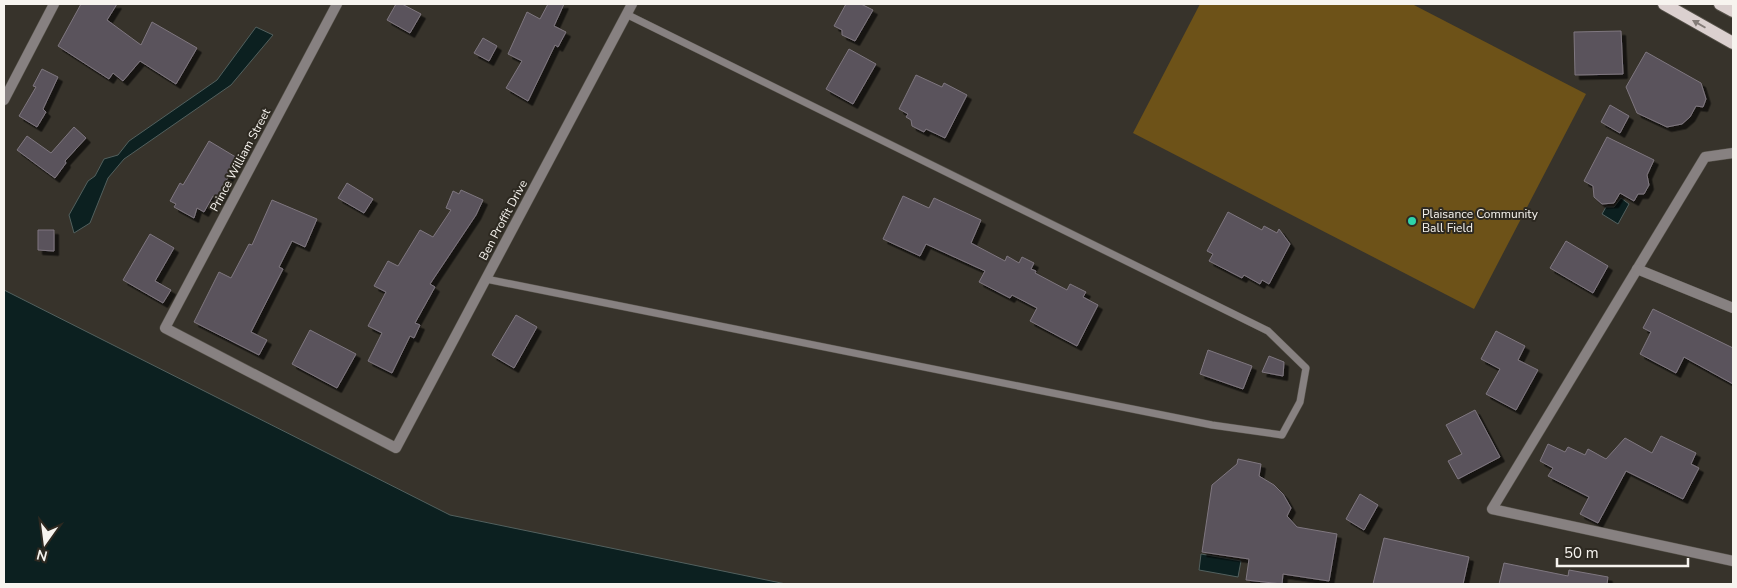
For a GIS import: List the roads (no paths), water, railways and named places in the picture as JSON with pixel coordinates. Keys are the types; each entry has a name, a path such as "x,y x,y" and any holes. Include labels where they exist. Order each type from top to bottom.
{"main road":[{"path":"1664,4 1733,44"},
{"path":"1720,4 1733,11"}],"street":[{"path":"4,100 54,4"},
{"name":"Prince William Street","path":"337,4 165,328 396,448"},
{"name":"Ben Proffit Drive","path":"396,448 632,4"},
{"path":"1733,152 1705,157 1636,268 1492,509 1733,561"},
{"path":"1636,268 1733,308"}],"lane":[{"path":"486,279 1212,425 1282,435 1300,402 1306,368 1268,331 626,14"}],"water":[{"path":"256,27 273,35 231,85 124,159 108,178 90,223 74,233 69,215 88,181 95,176 104,159 118,155 129,141 217,80"},
{"path":"1621,198 1629,204 1618,224 1602,214 1606,207 1614,207"},
{"path":"4,290 450,515 786,584 4,584"},
{"path":"1201,554 1241,561 1238,577 1199,570"}],"place":[{"name":"Plaisance Community Ball Field","path":"1412,221"}]}
